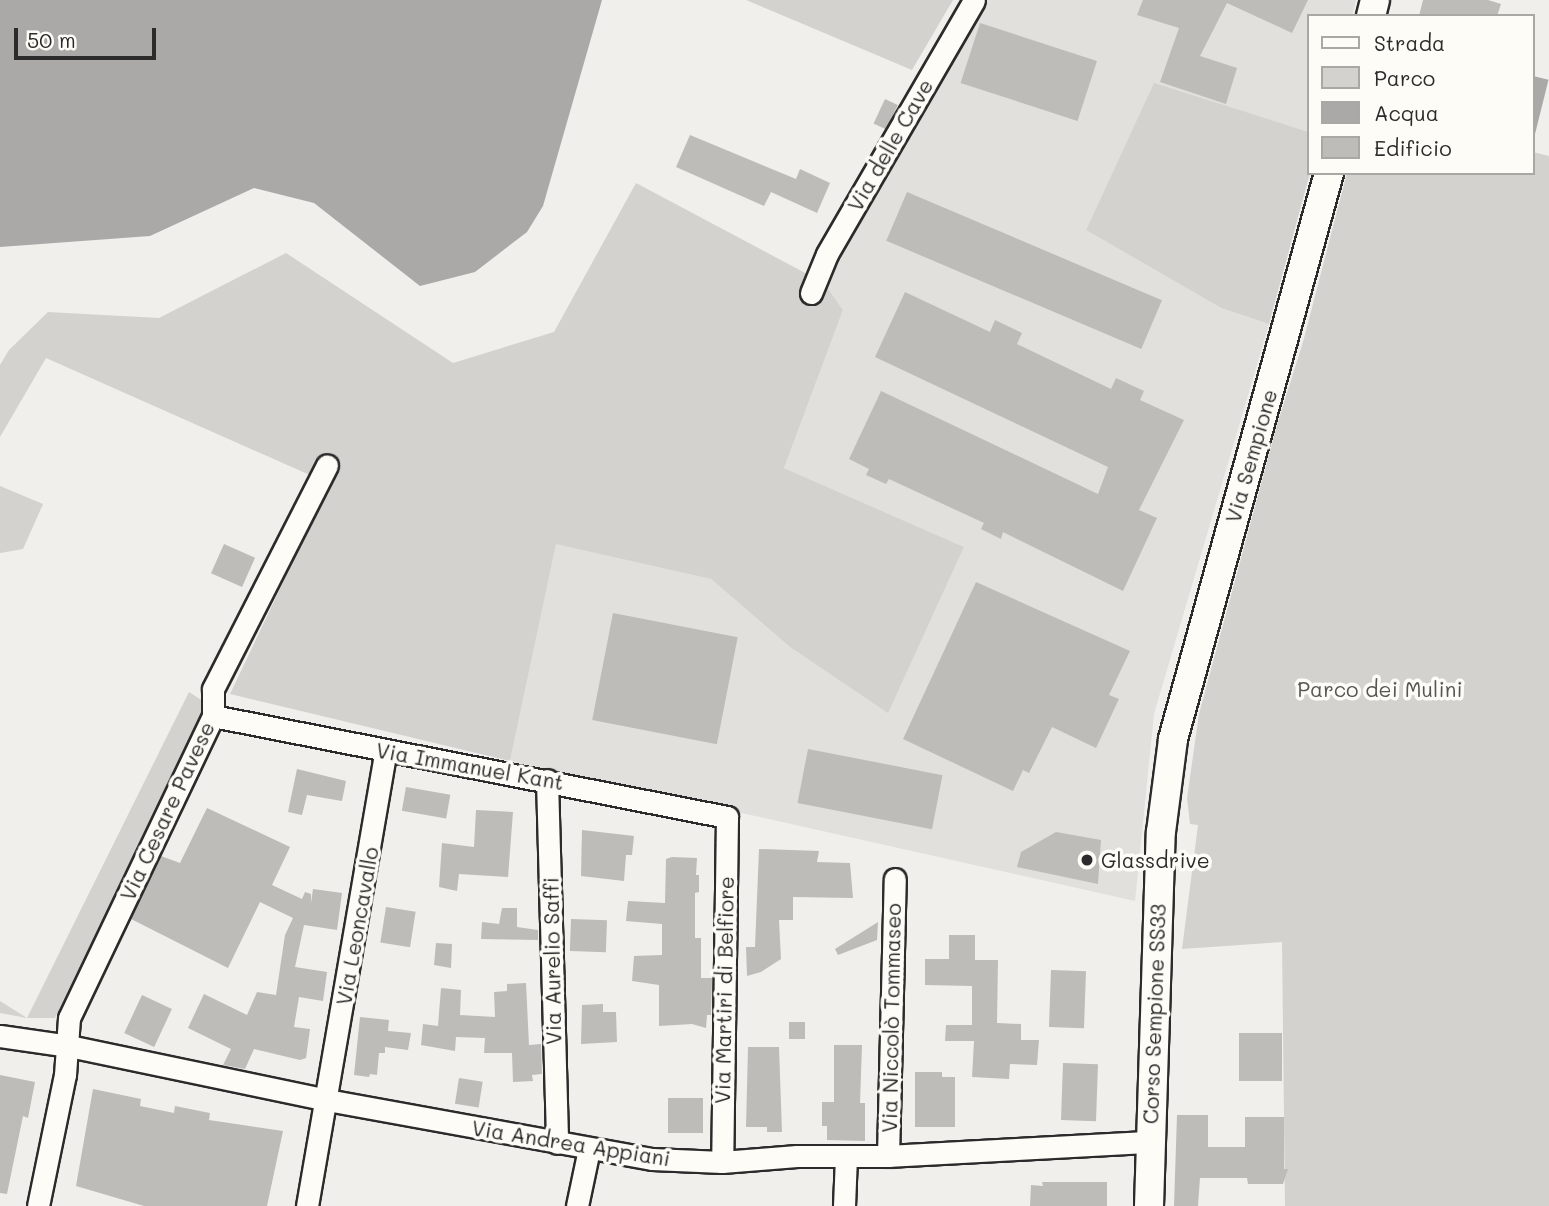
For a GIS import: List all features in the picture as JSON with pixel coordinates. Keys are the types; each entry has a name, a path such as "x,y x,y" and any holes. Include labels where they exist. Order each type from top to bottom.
{"main road":[{"name":"Via Sempione","path":"1173,739 1328,175"},
{"name":"Corso Sempione SS33","path":"1149,1206 1161,832 1173,739"}],"street":[{"name":"Via delle Cave","path":"811,293 827,254 974,0"},
{"name":"Via Cesare Pavese","path":"38,1206 69,1046 69,1018 213,716 213,689 327,465"},
{"name":"Via Immanuel Kant","path":"213,716 727,817"},
{"name":"Via Leoncavallo","path":"307,1206 386,751"},
{"name":"Via Aurelio Saffi","path":"547,780 557,1143"},
{"name":"Via Martiri di Belfiore","path":"722,1162 727,817"},
{"name":"Via Niccolò Tommaseo","path":"888,1156 895,880"},
{"name":"Via Andrea Appiani","path":"0,1036 69,1046 327,1100 652,1159 722,1162 797,1156 888,1156 1150,1142"},
{"path":"577,1206 589,1149"},
{"path":"844,1206 846,1156"}],"shaded area":[{"path":"984,0 1356,0 1352,14 1308,14 1308,132 1154,84 1086,230 1221,308 1269,324 1154,714 1135,901 510,761 556,543 711,579 790,647 888,712 964,547 784,468 843,310 824,283"}],"green space":[{"path":"746,0 953,0 912,70"},
{"path":"1154,83 1308,132 1309,175 1269,324 1221,308 1086,230"},
{"name":"Parco dei Mulini","path":"1535,152 1549,156 1549,1206 1285,1206 1282,942 1182,949 1198,825 1190,824 1187,798 1199,714 1277,425 1303,342 1346,175 1535,175"},
{"path":"636,183 824,283 843,310 784,468 964,547 888,713 790,647 711,579 556,544 510,761 230,694 330,484 46,358 0,437 0,365 9,350 48,312 159,318 286,253 453,363 554,332"},
{"path":"0,486 43,504 23,549 0,553"},
{"path":"189,692 203,701 202,711 55,1018 27,1018"},
{"path":"0,1001 27,1018 0,1013"}],"water":[{"path":"0,0 602,0 543,206 527,232 475,272 420,286 314,203 254,188 150,236 0,247"},
{"path":"1535,76 1549,80 1535,134"}],"building":[{"path":"1143,0 1308,0 1292,33 1227,3 1200,56 1237,68 1226,104 1160,82 1179,28 1137,15"},
{"path":"1423,0 1488,0 1501,4 1498,14 1420,14"},
{"path":"980,23 1097,61 1078,121 961,83"},
{"path":"885,99 898,105 886,129 874,123"},
{"path":"690,135 796,179 800,169 830,183 817,213 771,192 764,206 676,167"},
{"path":"907,192 1162,300 1141,349 886,241"},
{"path":"905,292 990,332 995,320 1022,333 1017,344 1111,389 1116,378 1144,391 1140,400 1184,420 1139,510 1157,518 1123,591 1003,532 1001,539 981,529 984,523 889,479 886,484 866,475 869,469 849,459 881,391 1098,494 1108,467 875,357"},
{"path":"224,544 255,558 242,587 211,573"},
{"path":"976,582 1130,651 1109,695 1119,699 1096,748 1052,727 1029,773 1023,770 1013,791 903,739"},
{"path":"613,613 738,637 717,744 592,720"},
{"path":"808,749 942,775 932,829 798,803"},
{"path":"297,769 346,781 342,801 307,795 302,815 288,812"},
{"path":"406,787 450,795 446,818 402,811"},
{"path":"207,808 290,847 272,885 302,899 305,892 311,894 311,903 313,889 342,893 337,930 304,925 295,967 327,972 323,1001 299,997 294,1027 310,1029 306,1058 300,1060 254,1049 245,1069 223,1065 231,1049 188,1028 204,994 247,1015 257,992 276,995 285,935 293,918 260,902 228,968 131,919 161,856 180,863"},
{"path":"476,810 513,812 508,877 459,874 457,891 439,887 442,843 474,847"},
{"path":"582,830 634,836 632,855 626,855 624,881 581,876"},
{"path":"1056,832 1101,840 1098,884 1017,867 1021,852"},
{"path":"759,849 819,851 817,862 850,863 853,898 793,897 793,920 779,920 781,959 761,972 747,976 746,947 755,947"},
{"path":"697,858 699,892 695,893 695,938 701,938 701,978 712,978 711,1015 707,1015 706,1028 692,1024 659,1026 659,985 632,981 634,956 662,955 662,924 626,921 628,901 665,903 666,859"},
{"path":"386,907 416,912 410,947 380,943"},
{"path":"502,908 517,908 517,927 538,930 538,940 481,939 482,922 499,924"},
{"path":"571,919 607,920 606,952 570,951"},
{"path":"878,922 877,940 838,955 835,949"},
{"path":"949,935 975,935 975,960 998,960 997,1023 1021,1024 1021,1040 1039,1040 1037,1065 1010,1064 1009,1079 972,1077 974,1041 945,1041 946,1025 972,1025 972,986 925,985 925,959 949,959"},
{"path":"436,943 452,944 451,968 434,965"},
{"path":"1051,970 1086,971 1084,1028 1049,1027"},
{"path":"526,983 529,1045 541,1044 542,1074 532,1075 533,1081 513,1082 512,1053 484,1053 485,1038 456,1037 455,1051 421,1045 423,1024 438,1026 441,988 461,990 460,1015 495,1017 494,992 507,991 507,984"},
{"path":"142,995 172,1009 154,1047 124,1033"},
{"path":"603,1004 603,1012 616,1012 617,1042 581,1044 582,1005"},
{"path":"360,1017 389,1020 388,1031 411,1033 408,1050 385,1047 385,1053 379,1053 377,1075 370,1074 369,1077 354,1075"},
{"path":"789,1022 805,1022 805,1039 789,1039"},
{"path":"1239,1033 1282,1033 1282,1081 1239,1081"},
{"path":"834,1045 862,1045 860,1103 865,1103 865,1141 827,1140 827,1126 822,1126 822,1102 834,1102"},
{"path":"748,1047 779,1047 782,1132 767,1132 767,1127 746,1127"},
{"path":"1063,1063 1098,1064 1096,1121 1061,1120"},
{"path":"915,1072 942,1072 942,1077 955,1077 955,1127 915,1127"},
{"path":"0,1075 35,1082 28,1118 23,1116 7,1194 0,1193"},
{"path":"459,1078 483,1082 479,1107 455,1104"},
{"path":"93,1089 141,1099 140,1106 174,1113 175,1106 210,1113 209,1120 283,1131 267,1206 144,1206 76,1186"},
{"path":"668,1098 703,1098 703,1133 668,1133"},
{"path":"1177,1115 1208,1115 1208,1147 1245,1147 1245,1117 1284,1117 1284,1169 1288,1169 1283,1184 1248,1184 1247,1178 1200,1178 1198,1206 1174,1206"},
{"path":"1042,1182 1107,1182 1107,1206 1030,1206 1031,1185 1043,1186"}],"place":[{"name":"Glassdrive","path":"1087,860"}]}
